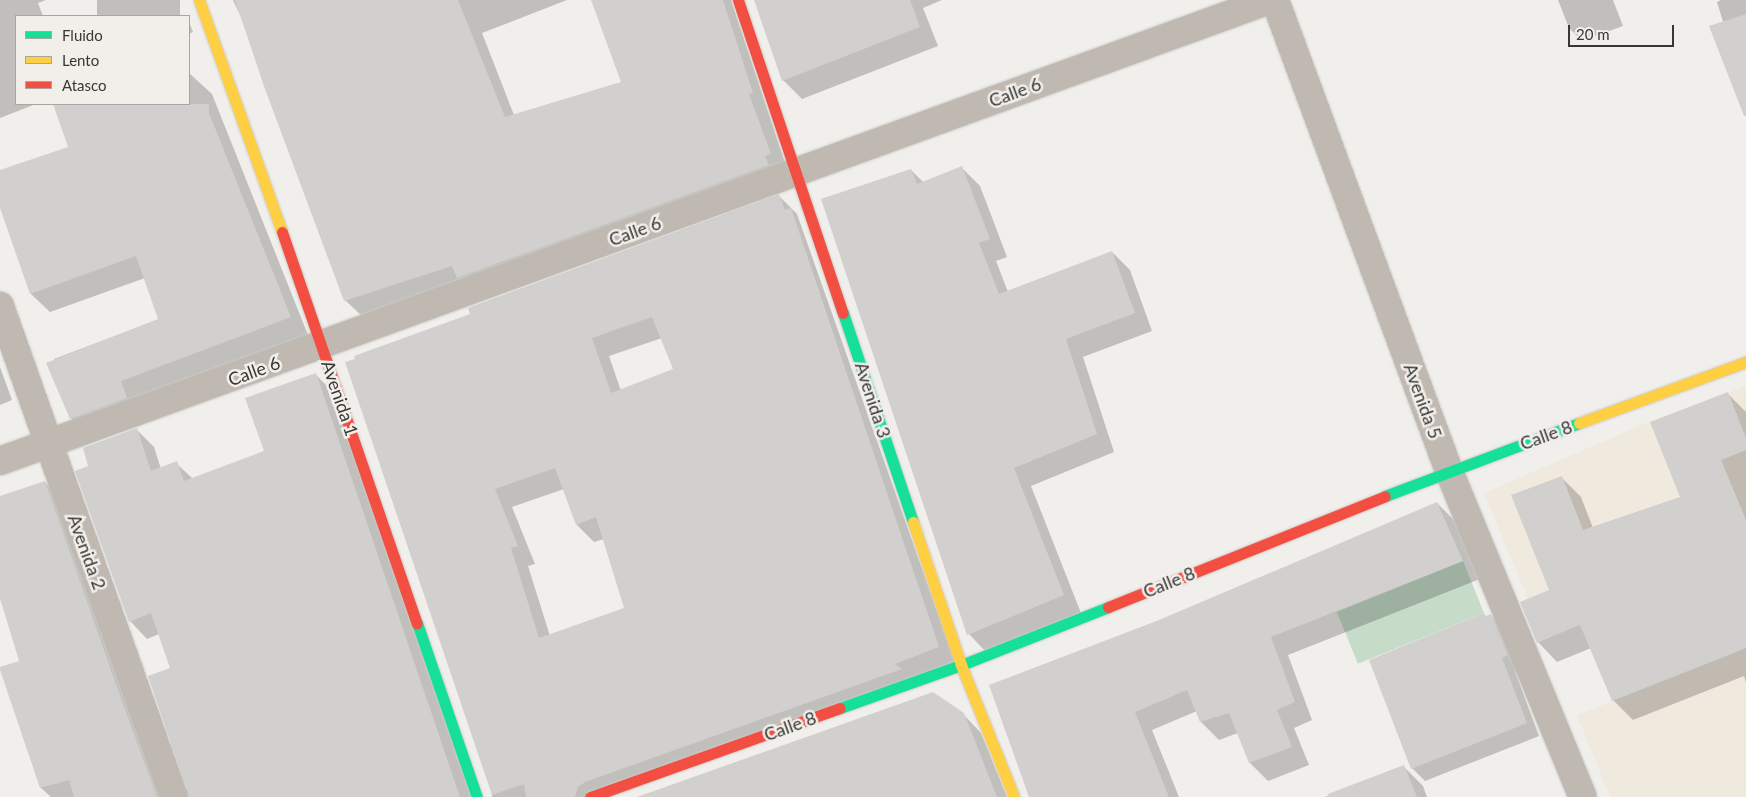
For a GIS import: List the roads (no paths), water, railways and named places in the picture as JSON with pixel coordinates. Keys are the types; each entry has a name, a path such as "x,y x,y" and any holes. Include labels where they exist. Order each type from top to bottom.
{"main road":[{"name":"Avenida 1","path":"199,0 323,346 477,797"},
{"name":"Avenida 3","path":"738,0 797,171 961,665 1014,797"},
{"name":"Calle 8","path":"590,797 961,665 1449,471 1746,362"}],"street":[{"name":"Calle 6","path":"3,460 323,346 797,171 1269,0"},
{"name":"Avenida 5","path":"1275,0 1449,471 1583,797"},
{"name":"Avenida 2","path":"0,306 174,797"}]}
